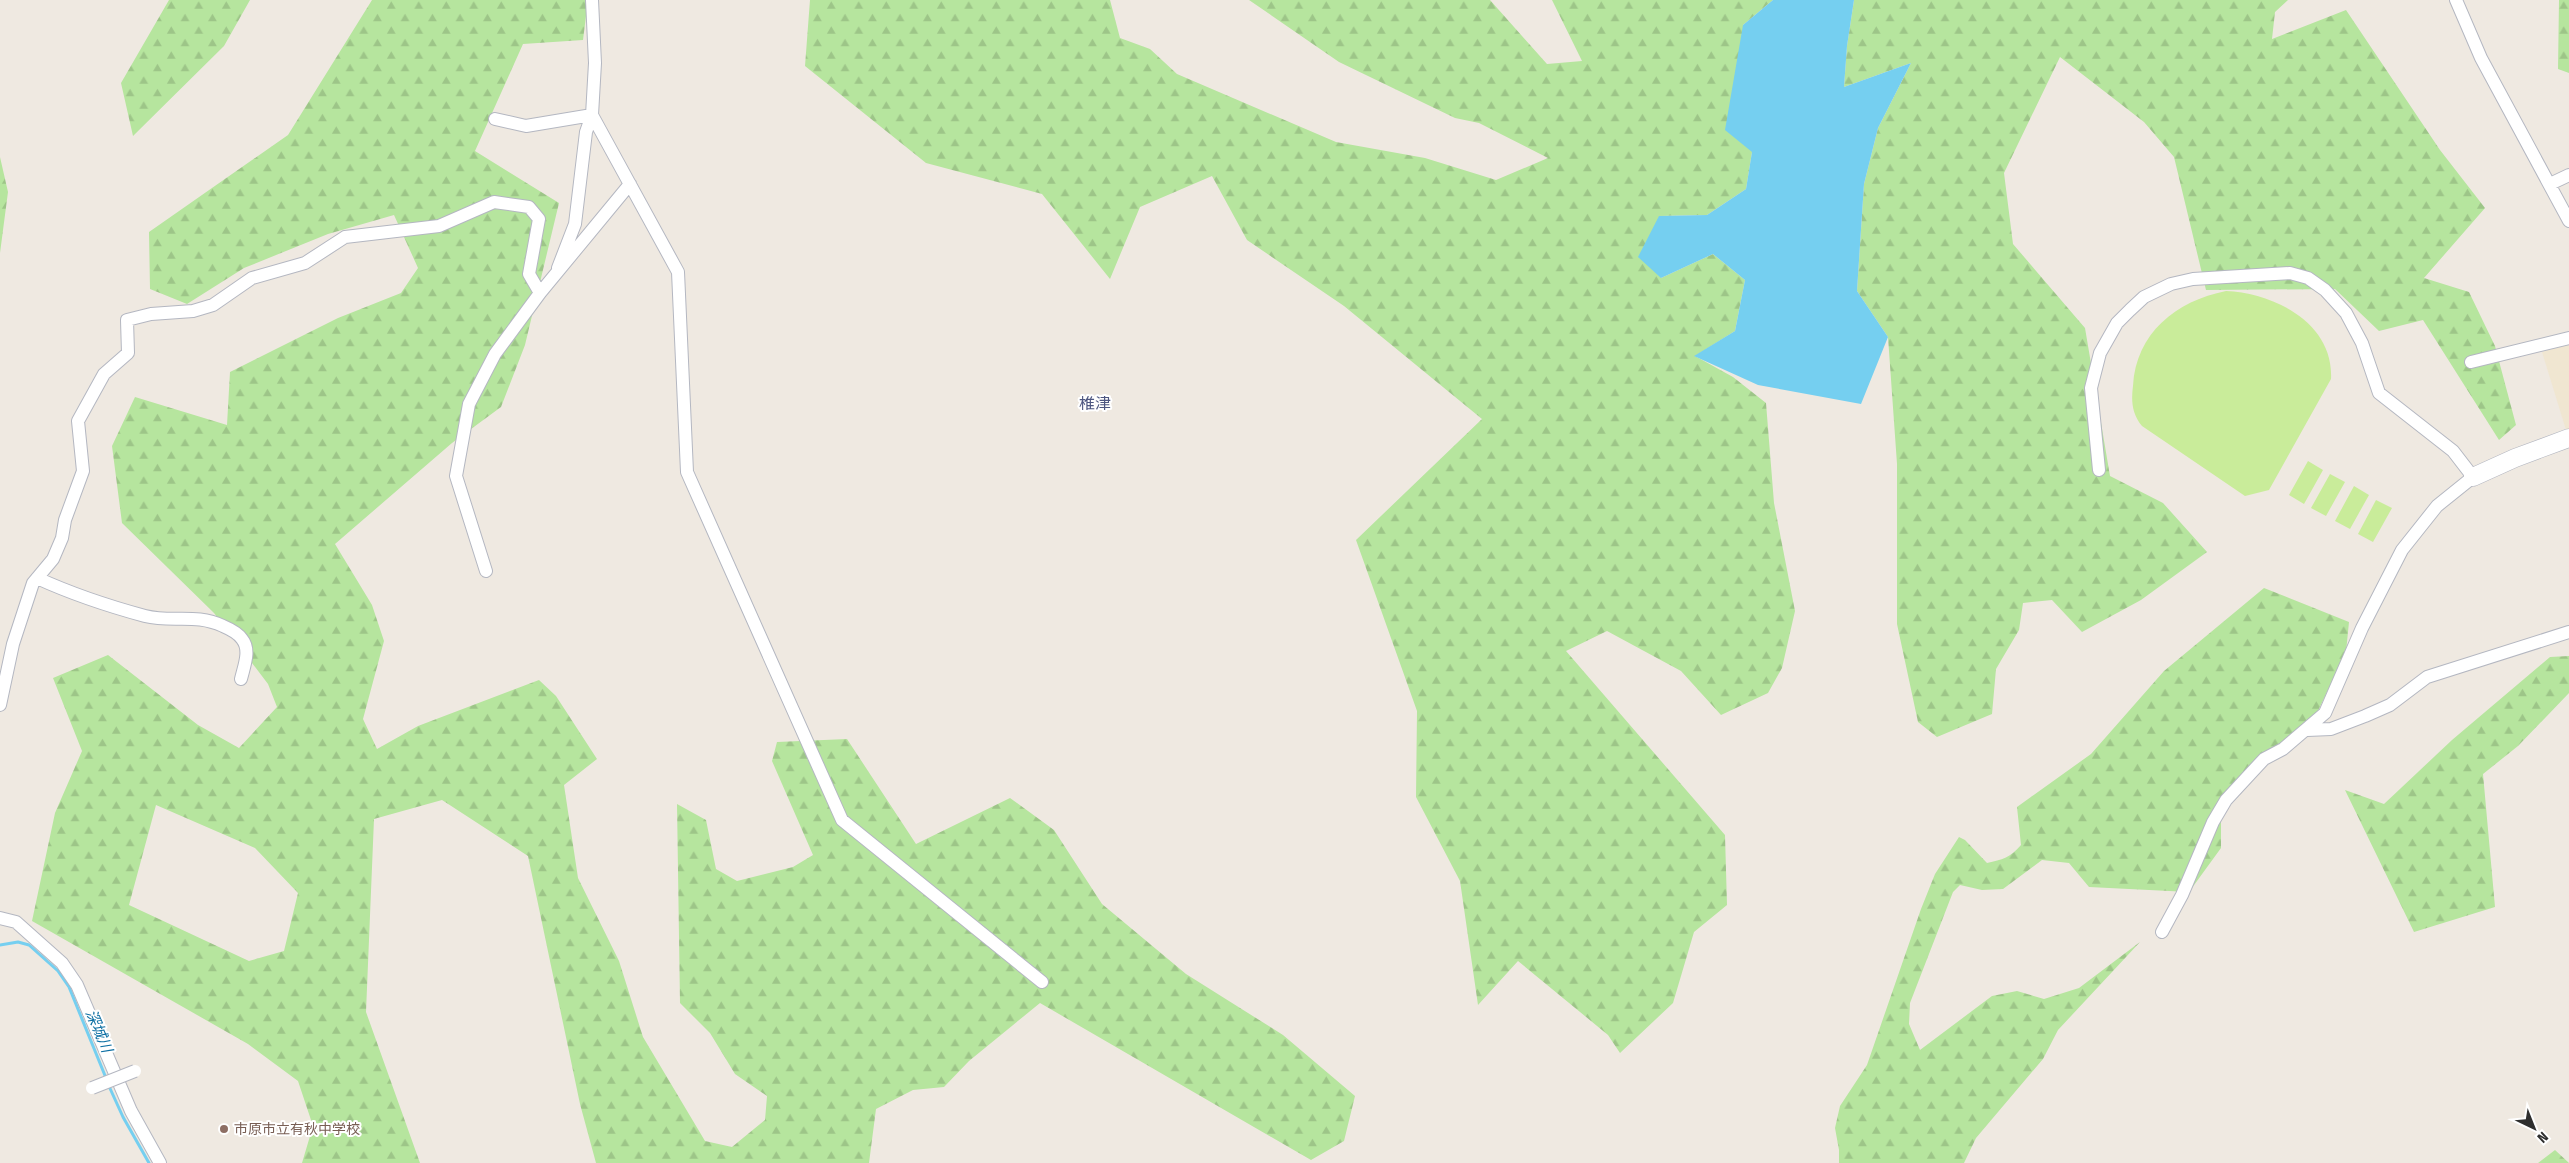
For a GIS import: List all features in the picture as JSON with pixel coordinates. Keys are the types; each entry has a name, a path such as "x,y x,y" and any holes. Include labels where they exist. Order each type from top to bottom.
{"street":[{"path":"553,278 573,230 586,132 592,115 595,64 592,0"},
{"path":"2456,0 2482,58 2550,184 2565,204 2569,221"},
{"path":"495,119 526,126 592,115"},
{"path":"592,115 678,272 687,472 842,820 1042,982"},
{"path":"2550,184 2569,174"},
{"path":"486,571 456,476 469,404 495,354 540,293 630,184"},
{"path":"0,705 13,644 33,583 53,559 62,538 65,520 83,471 78,421 104,374 119,363 128,353 127,320 150,314 193,311 206,307 252,278 305,264 346,238 439,226 494,202 529,208 539,219 530,274 540,293"},
{"path":"573,230 585,240"},
{"path":"2100,470 2091,388 2100,353 2118,323 2130,310 2144,297 2170,284 2193,279 2290,273 2308,278 2325,290 2346,313 2362,343 2380,394 2453,451 2473,477"},
{"path":"2471,362 2569,338"},
{"path":"2162,932 2176,908 2213,822 2226,800 2264,759 2282,749 2325,713 2362,628 2402,550 2437,506 2473,477 2515,458 2569,438"},
{"path":"37,578 73,594 145,616 159,619 189,617 210,620 233,631 242,638 247,648 241,679"},
{"path":"2307,730 2331,729 2390,705 2427,677 2569,632"},
{"path":"0,918 16,922 62,963 77,986 131,1111 160,1163"},
{"path":"92,1088 135,1071"}],"shaded area":[{"path":"2569,344 2569,429 2566,430 2542,352"}],"green space":[{"path":"169,0 250,0 224,46 133,136 121,83"},
{"path":"372,0 588,0 583,40 523,44 475,151 559,203 525,345 501,407 452,443 335,544 372,605 384,641 363,719 377,749 418,726 539,680 556,696 597,759 564,785 578,878 619,961 643,1037 705,1141 732,1147 765,1120 767,1096 735,1074 710,1033 680,1003 677,804 706,820 716,869 737,881 793,867 813,855 772,761 777,742 847,739 916,844 1010,798 1054,830 1102,904 1186,974 1283,1035 1355,1096 1344,1141 1311,1160 1040,1003 969,1061 944,1087 913,1090 876,1109 869,1163 596,1163 580,1104 528,856 442,800 374,819 366,1012 420,1163 302,1163 313,1126 298,1081 248,1044 32,921 55,813 82,751 53,678 108,655 198,725 239,748 277,707 268,684 214,613 122,523 112,446 135,397 227,425 230,372 338,318 401,293 418,268 394,215 328,234 244,268 187,304 150,289 149,232 288,135","holes":["156,805 255,848 298,893 284,951 249,961 129,905"]},
{"path":"810,0 1110,0 1120,38 1150,49 1177,74 1336,142 1425,158 1496,180 1548,158 1479,123 1455,118 1339,62 1249,0 1490,0 1547,64 1582,61 1552,0 1773,0 1743,25 1752,152 1746,189 1707,215 1659,216 1661,278 1713,254 1745,280 1735,331 1695,356 1733,377 1766,403 1774,503 1795,611 1782,668 1768,693 1721,715 1681,671 1607,631 1566,651 1725,835 1727,905 1694,932 1673,1003 1620,1053 1608,1035 1518,961 1478,1005 1460,881 1416,797 1417,711 1356,540 1482,419 1344,306 1247,240 1212,176 1140,207 1110,279 1042,194 926,163 805,66"},
{"path":"1854,0 2288,0 2275,12 2272,39 2346,10 2440,150 2485,208 2424,278 2469,292 2495,346 2516,425 2499,440 2423,320 2379,331 2335,289 2206,290 2174,157 2144,122 2060,57 2004,173 2013,244 2085,328 2110,476 2163,503 2207,552 2141,600 2082,632 2052,600 2023,603 2019,630 1996,669 1992,714 1937,737 1918,722 1897,624 1897,464 1888,337 1857,291 1864,184 1878,128 1911,63 1844,87 1847,46"},
{"path":"2559,0 2569,0 2569,73 2558,69"},
{"path":"0,157 8,192 0,253"},
{"path":"2226,291 2263,298 2281,305 2298,315 2312,327 2323,342 2329,359 2331,379 2269,490 2245,496 2142,426 2136,417 2132,402 2136,367 2142,350 2162,322 2175,311 2191,303"},
{"path":"2308,461 2323,470 2304,504 2289,495"},
{"path":"2330,474 2345,482 2326,516 2311,508"},
{"path":"2354,486 2369,495 2350,529 2335,521"},
{"path":"2376,500 2392,508 2373,542 2358,534"},
{"path":"2264,588 2349,622 2346,652 2317,713 2221,800 2221,848 2189,892 2089,887 2069,863 2042,860 2003,889 1982,890 1960,885 1953,892 1910,1003 1909,1024 1920,1050 1992,996 2017,991 2044,999 2079,988 2140,942 2058,1030 2043,1059 1976,1138 1964,1163 1839,1163 1835,1128 1840,1106 1867,1065 1935,874 1959,837 1965,840 1987,863 2002,859 2014,852 2021,845 2017,807 2091,754 2164,671"},
{"path":"2569,656 2569,693 2518,746 2483,774 2495,907 2414,932 2345,790 2384,804 2452,740 2550,657"},
{"path":"2555,1150 2569,1163 2538,1163"}],"water":[{"path":"1773,0 1854,0 1847,46 1844,87 1911,63 1878,128 1864,184 1857,291 1888,337 1861,404 1758,385 1694,356 1735,331 1745,280 1713,254 1661,278 1638,257 1659,216 1707,215 1746,189 1752,152 1725,130 1743,25"}],"waterway":[{"name":"深城川","path":"0,945 18,942 29,945 58,971 69,987 106,1078"},
{"name":"深城川","path":"108,1084 123,1117 149,1163"}],"place":[{"name":"市原市立有秋中学校","path":"224,1129"}],"district":[{"name":"椎津","path":"1095,403"}]}
